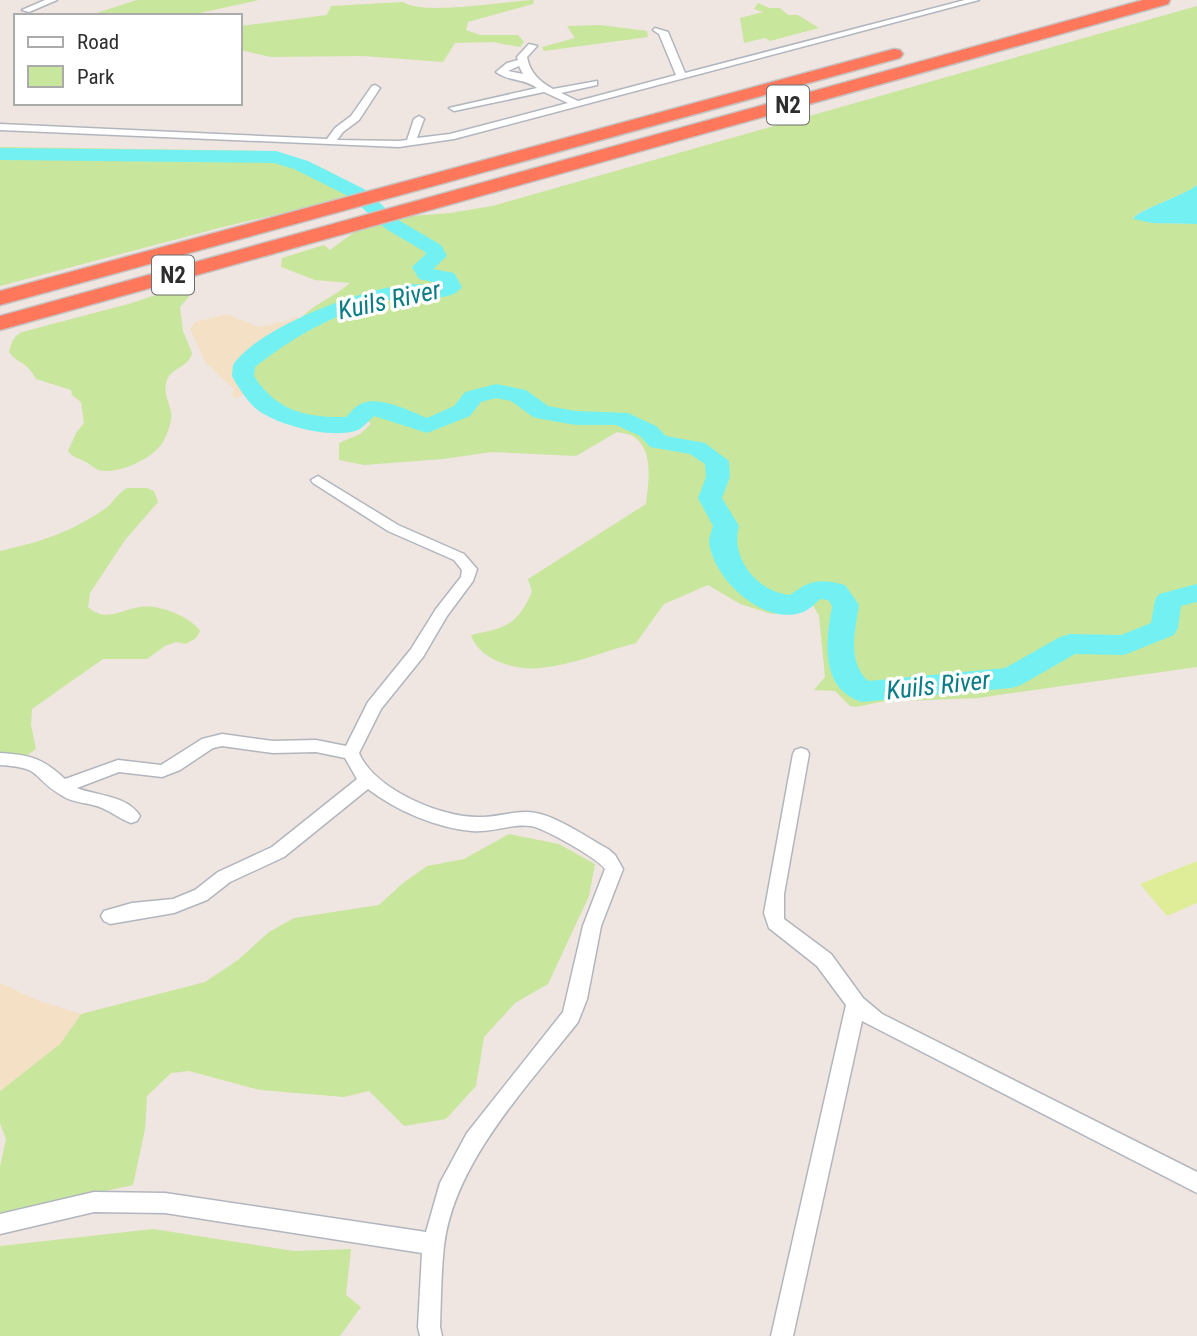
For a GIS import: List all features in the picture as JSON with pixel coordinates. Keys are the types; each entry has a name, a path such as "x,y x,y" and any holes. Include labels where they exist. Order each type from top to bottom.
{"highway":[{"path":"991,28 1097,0"},
{"name":"N2","path":"0,323 1162,0"},
{"name":"N2","path":"0,298 914,48"}],"street":[{"path":"26,10 52,0"},
{"path":"0,127 330,143 411,142 450,137 682,77 953,2 975,0"},
{"path":"658,30 663,33 682,77"},
{"path":"530,78 522,57 532,46"},
{"path":"522,62 510,65 501,72 530,78 579,104"},
{"path":"454,108 594,82"},
{"path":"330,143 339,130 355,118 376,88"},
{"path":"411,142 419,119"},
{"path":"232,138 241,126"},
{"path":"318,481 393,528 459,557 470,569 468,578 417,653 373,706 351,753 358,771 388,793 437,817 472,824 526,818 537,820 602,854 609,859 614,869 592,926 571,1016 474,1140 451,1183 433,1244 429,1327 431,1336"},
{"path":"62,787 118,766 162,771 208,743 222,740 273,747 316,746 351,753"},
{"path":"801,754 773,913 776,923 824,960 856,1004 875,1020 1197,1183"},
{"path":"0,759 27,761 42,768 62,787 76,795 103,800 131,816"},
{"path":"110,916 174,906 201,895 224,877 278,852 368,780"},
{"path":"782,1336 856,1004"},
{"path":"0,1224 93,1202 165,1203 433,1244"}],"green space":[{"path":"137,0 259,0 195,14 93,14"},
{"path":"534,0 533,4 468,22 466,30 480,35 518,35 524,42 520,47 493,42 455,43 443,62 363,56 271,57 242,50 242,26 327,15 331,6 403,2 428,8"},
{"path":"758,3 769,8 780,8 788,15 798,15 819,28 770,41 765,38 744,43 740,18 763,12 754,9"},
{"path":"1197,6 1197,185 1133,218 1152,223 1197,224 1197,667 978,698 880,702 850,706 835,691 814,690 825,677 819,616 813,605 772,614 740,604 708,585 664,604 636,643 552,666 520,668 499,662 482,651 471,635 509,623 521,612 532,592 528,579 646,504 649,468 645,450 640,442 632,435 617,432 576,456 492,452 364,465 339,460 339,443 360,434 371,424 362,416 342,424 329,425 290,419 265,407 243,376 244,365 273,343 307,325 303,316 350,283 315,280 281,267 282,258 324,245 330,250 357,230 412,216 492,206"},
{"path":"601,25 647,31 648,37 544,51 542,47 575,38 567,26"},
{"path":"0,147 266,151 300,159 332,173 351,186 352,197 223,227 0,286"},
{"path":"185,285 193,285 195,289 180,307 183,331 192,353 167,380 166,393 171,418 161,445 140,462 113,471 99,470 74,457 68,451 84,423 81,402 72,395 71,390 36,379 29,368 15,359 9,352 14,338 22,332 132,303"},
{"path":"127,488 147,488 154,491 158,502 125,540 90,593 88,607 107,615 140,607 156,607 189,620 200,631 196,638 186,644 176,642 165,646 147,659 103,659 32,709 31,725 36,749 26,756 0,754 0,551 66,531 106,508"},
{"path":"509,834 559,844 595,864 589,896 548,984 515,1003 484,1037 476,1086 446,1119 404,1126 369,1091 344,1097 260,1090 189,1071 171,1073 147,1096 145,1129 133,1185 0,1214 0,1167 6,1139 0,1123 0,1091 60,1044 81,1014 205,982 238,960 269,932 294,918 379,905 427,866 464,859"},
{"path":"1197,861 1197,903 1167,916 1140,884"},
{"path":"153,1229 294,1251 351,1249 346,1295 361,1307 340,1336 0,1336 0,1246"}],"sand":[{"path":"227,314 258,327 287,321 296,316 299,319 245,357 233,374 245,394 237,398 232,395 234,389 206,363 190,329 195,322"},
{"path":"0,983 39,1001 81,1014 60,1044 0,1091"}],"water":[{"path":"1197,185 1197,224 1152,223 1133,219 1144,211"}],"waterway":[{"name":"Kuils River","path":"0,154 276,157 301,165 357,193 393,225 434,249 437,256 422,267 426,275 447,277 452,287 382,295 340,308 299,327 244,365 243,376 263,403 288,418 303,422 352,424 369,408 390,411 427,426 462,411 473,397 496,391 518,395 541,412 576,418 620,418 648,431 658,442 697,448 717,461 718,477 710,498 726,526 722,541 735,575 767,602 796,605 814,590 836,591 846,605 839,642 846,677 862,692 1011,678 1070,644 1124,645 1164,628 1168,600 1197,593"}]}
